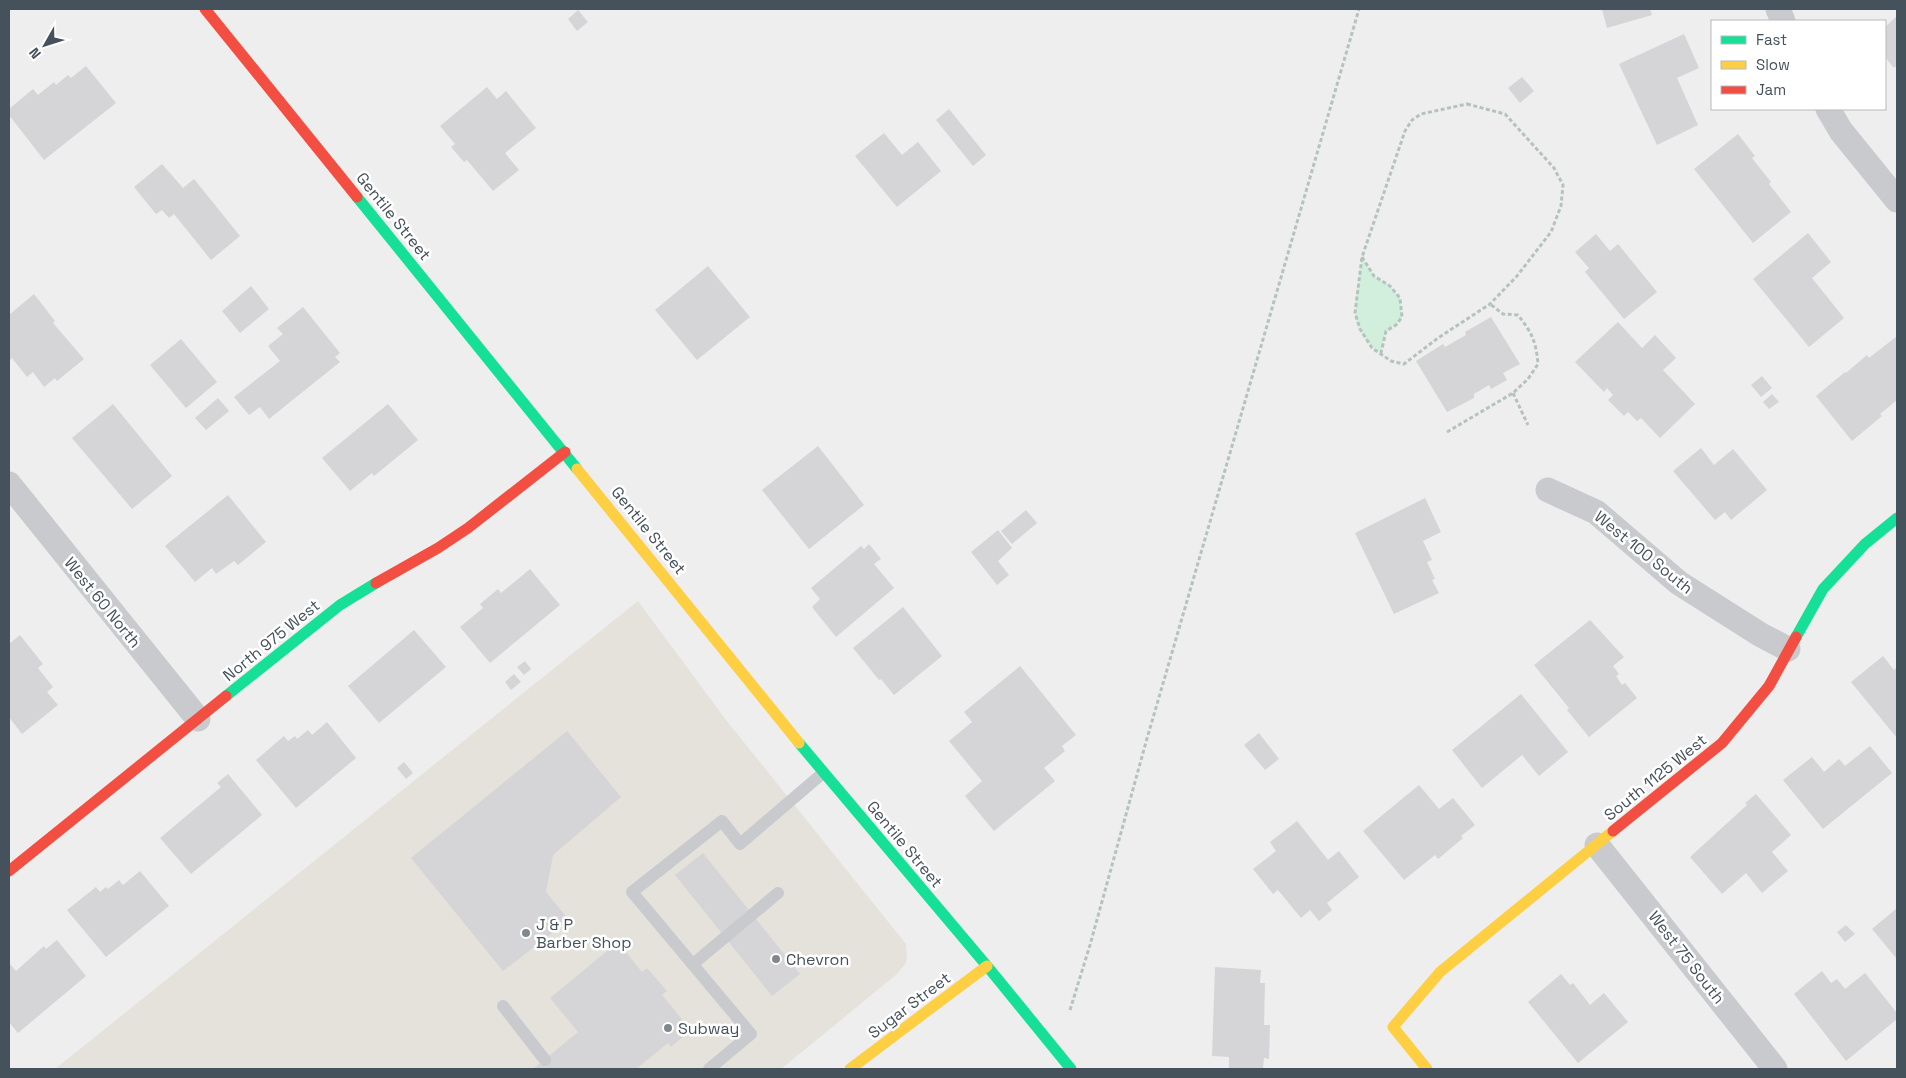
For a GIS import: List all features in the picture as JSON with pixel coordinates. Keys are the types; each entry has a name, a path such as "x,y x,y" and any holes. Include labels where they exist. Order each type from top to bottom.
{"street":[{"name":"Gentile Street","path":"205,9 823,773 987,966 1071,1069"},
{"path":"1829,110 1841,131 1897,200"},
{"name":"North 975 West","path":"9,871 340,605 438,548 468,528 565,452"},
{"name":"West 60 North","path":"9,484 198,719"},
{"name":"West 100 South","path":"1548,490 1596,512 1679,583 1760,634 1788,649"},
{"name":"South 1125 West","path":"1427,1069 1394,1027 1440,972 1722,743 1769,686 1823,589 1865,544 1897,518"},
{"name":"West 75 South","path":"1597,844 1775,1069"},
{"name":"Sugar Street","path":"850,1069 987,966"}],"lane":[{"path":"710,1069 751,1034 632,892 722,822 740,844 823,773"},
{"path":"693,964 778,893"},
{"path":"503,1006 545,1060"}],"path":[{"path":"1070,1010 1359,9"},
{"path":"1468,104 1505,114 1554,168 1563,185 1561,206 1551,232 1517,276 1490,304 1438,338 1404,364 1391,361 1372,348 1360,329 1355,313 1362,257 1405,131 1412,120 1421,114 1468,104"},
{"path":"1362,257 1374,276 1390,286 1400,298 1402,317 1396,325 1386,331 1381,353"},
{"path":"1447,432 1513,393 1528,379 1538,364 1537,345 1518,315 1503,314 1490,304"},
{"path":"1513,393 1528,425"}],"shaded area":[{"path":"638,601 726,720 906,944 906,963 897,974 781,1069 55,1069"}],"green space":[{"path":"1362,257 1374,276 1390,286 1400,298 1402,317 1396,325 1386,331 1381,353 1371,346 1357,324 1355,312 1356,298"}],"building":[{"path":"1602,9 1650,9 1652,15 1607,28"},
{"path":"578,10 588,22 577,31 568,19"},
{"path":"1897,16 1897,65 1894,68 1886,58 1886,26"},
{"path":"1684,34 1699,68 1677,78 1698,125 1657,145 1619,64"},
{"path":"86,66 116,103 44,160 9,115 9,109 33,89 38,95 54,82 56,85 68,75 71,78"},
{"path":"1522,77 1534,91 1520,103 1508,88"},
{"path":"487,87 497,99 506,91 536,128 505,153 519,170 493,191 467,160 464,162 451,147 455,144 440,126"},
{"path":"949,109 986,155 973,166 936,120"},
{"path":"884,133 902,155 918,142 941,171 897,207 855,156"},
{"path":"1738,134 1755,156 1752,158 1771,182 1769,184 1791,212 1753,243 1694,169"},
{"path":"162,164 183,188 194,179 240,236 211,260 174,214 169,218 162,210 156,214 134,187"},
{"path":"1808,233 1831,262 1812,278 1844,318 1809,347 1753,279"},
{"path":"1596,234 1610,251 1618,244 1657,292 1624,319 1585,272 1589,268 1575,252"},
{"path":"708,266 750,317 697,360 655,310"},
{"path":"251,286 269,309 240,333 222,311"},
{"path":"34,294 55,321 53,323 84,359 57,381 55,378 44,387 33,372 27,377 12,358 9,361 9,315"},
{"path":"303,307 340,353 335,357 340,362 269,419 260,407 249,415 234,397 280,361 268,346 283,334 277,328"},
{"path":"1491,317 1520,364 1503,373 1507,380 1491,389 1489,385 1474,394 1474,398 1447,412 1416,361 1443,344 1445,347 1466,335 1465,332"},
{"path":"1618,322 1642,348 1655,335 1676,358 1663,370 1695,404 1660,438 1641,418 1637,421 1628,412 1624,416 1608,400 1613,395 1607,388 1604,392 1575,362"},
{"path":"1897,336 1897,400 1880,414 1882,416 1852,441 1816,396 1867,355 1869,358"},
{"path":"181,339 217,382 186,408 150,365"},
{"path":"1762,376 1772,388 1761,397 1751,385"},
{"path":"1772,394 1779,402 1769,409 1763,402"},
{"path":"218,398 229,411 206,430 195,418"},
{"path":"113,404 172,476 132,509 72,438"},
{"path":"388,404 418,440 374,476 372,473 350,491 322,458"},
{"path":"818,446 864,505 809,549 762,490"},
{"path":"1701,448 1714,465 1733,449 1767,490 1731,520 1725,512 1715,520 1673,471"},
{"path":"228,495 266,542 238,565 234,561 216,574 212,568 195,582 165,546"},
{"path":"1425,498 1441,532 1423,541 1432,560 1427,562 1435,579 1432,580 1439,593 1394,614 1355,533"},
{"path":"1026,510 1037,523 1012,544 1001,531"},
{"path":"998,530 1012,548 998,561 1009,575 997,585 971,552"},
{"path":"869,544 881,559 874,564 894,588 836,637 812,607 820,599 811,588 861,546 864,549"},
{"path":"530,569 560,605 490,663 460,627 483,608 480,604 498,589 501,593"},
{"path":"903,607 942,656 894,695 853,648"},
{"path":"1590,620 1624,657 1613,666 1619,674 1616,676 1622,685 1625,683 1637,698 1589,737 1567,710 1569,708 1534,665"},
{"path":"414,630 446,667 379,723 348,686"},
{"path":"20,635 43,664 38,668 53,687 47,692 58,705 22,734 9,717 9,644"},
{"path":"1883,656 1894,670 1897,667 1897,738 1851,682"},
{"path":"525,661 531,669 524,675 517,667"},
{"path":"1020,666 1076,735 1062,746 1065,751 1044,768 1055,781 994,831 965,796 982,781 949,741 972,722 964,712"},
{"path":"514,674 521,682 511,690 505,682"},
{"path":"1521,694 1568,752 1539,776 1522,755 1482,788 1452,750"},
{"path":"327,722 356,758 296,808 256,760 284,736 288,741 295,736 297,739 308,730 312,735"},
{"path":"567,731 621,797 553,855 546,892 569,920 503,971 411,858"},
{"path":"1259,733 1279,759 1265,770 1244,745"},
{"path":"1870,746 1892,773 1823,829 1783,780 1812,757 1824,772 1839,759 1845,766"},
{"path":"404,762 413,773 406,779 397,768"},
{"path":"228,774 262,815 191,874 160,838 221,787 217,783"},
{"path":"1419,785 1439,809 1453,798 1475,825 1438,859 1435,855 1404,880 1363,831"},
{"path":"1756,794 1791,835 1772,852 1788,871 1762,893 1746,873 1722,894 1690,857 1747,805 1745,803"},
{"path":"1297,821 1328,860 1339,851 1359,877 1327,903 1332,910 1319,921 1310,910 1301,918 1278,890 1273,894 1253,869 1276,851 1270,842"},
{"path":"703,853 800,974 772,996 675,875"},
{"path":"140,871 169,906 106,957 67,910 96,887 100,892 106,887 108,889 119,880 123,885"},
{"path":"1897,908 1897,959 1872,929"},
{"path":"1846,925 1855,934 1845,942 1837,932"},
{"path":"57,940 86,976 18,1033 9,1022 9,963 16,971 44,946 46,949"},
{"path":"618,942 642,972 647,968 667,991 662,995 691,1030 671,1047 668,1043 636,1069 533,1069 578,1032 550,998"},
{"path":"1215,967 1261,970 1260,983 1265,983 1264,1025 1270,1025 1269,1059 1264,1058 1263,1069 1229,1069 1229,1057 1212,1056"},
{"path":"1822,971 1831,983 1837,979 1845,989 1865,973 1897,1013 1897,1019 1846,1061 1794,994"},
{"path":"1561,974 1570,985 1573,983 1590,1005 1604,993 1628,1022 1578,1063 1528,1002"}],"traffic: fast":[{"path":"357,197 577,469"},
{"path":"1796,637 1823,589 1865,544 1897,518"},
{"path":"226,696 340,605 376,583"},
{"path":"799,743 1071,1069"}],"traffic: slow":[{"path":"577,469 799,743"},
{"path":"1427,1069 1393,1027 1440,972 1613,831"},
{"path":"850,1069 987,966"}],"traffic: jam":[{"path":"205,9 357,197"},
{"path":"376,583 438,548 468,528 565,452"},
{"path":"1613,831 1722,743 1769,686 1796,637"},
{"path":"9,871 226,696"}],"place":[{"name":"J & P Barber Shop","path":"526,933"},
{"name":"Chevron","path":"776,959"},
{"name":"Subway","path":"668,1028"}]}
